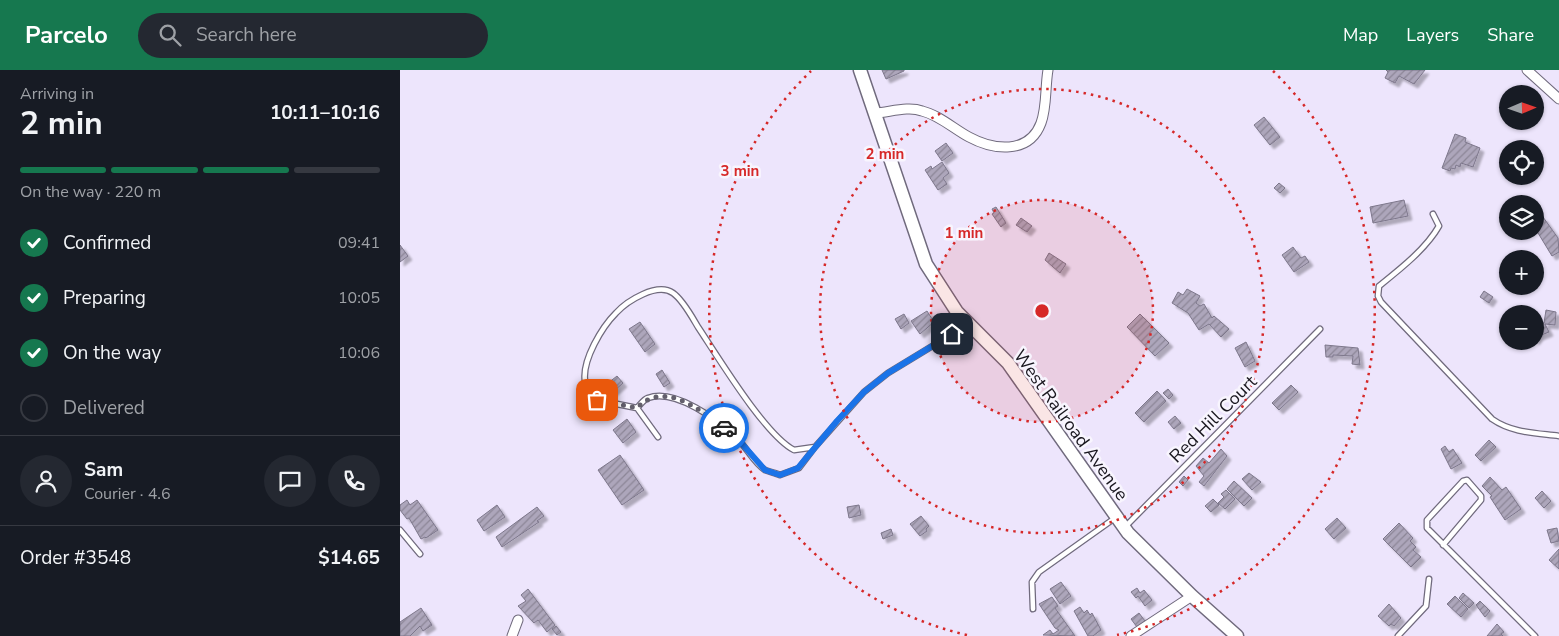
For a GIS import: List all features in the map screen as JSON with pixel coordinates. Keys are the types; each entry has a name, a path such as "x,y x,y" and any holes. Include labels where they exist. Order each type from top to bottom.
{"main road":[{"name":"West Railroad Avenue","path":"860,70 926,264 957,312 1008,363 1124,528 1192,596 1237,636"}],"street":[{"path":"876,113 922,110 981,143 997,148 1010,148 1022,144 1033,136 1041,124 1048,70"},
{"path":"1526,70 1559,99"},
{"path":"1131,636 1192,596"},
{"path":"512,636 518,620"}],"lane":[{"path":"1433,214 1439,226 1435,233 1410,259 1378,286 1378,296 1381,302 1492,419 1508,428 1559,436"},
{"path":"658,437 637,408 597,400 590,392 585,372 588,357 616,312 650,290 658,288 673,293 739,389 782,441 794,450 815,447"},
{"path":"637,408 647,398 661,396 674,398 690,405 736,437 765,470 780,475 798,468 864,392 882,378 968,324"},
{"name":"Red Hill Court","path":"1124,528 1320,329"},
{"path":"1443,545 1481,500 1481,496 1467,480 1463,481 1426,522 1427,528 1443,545 1536,636"},
{"path":"1034,609 1032,582 1039,572 1116,517"},
{"path":"400,530 420,554"},
{"path":"1398,636 1426,606 1429,579"}],"building":[{"path":"882,70 904,70 904,71 886,79"},
{"path":"1386,70 1425,70 1414,84 1399,76 1395,83 1385,78 1388,72"},
{"path":"1264,117 1280,137 1270,145 1254,125"},
{"path":"1455,134 1466,138 1465,142 1480,148 1473,167 1461,163 1460,167 1456,165 1455,169 1451,168 1450,171 1442,168"},
{"path":"946,143 953,153 942,161 935,151"},
{"path":"942,162 949,173 943,178 947,184 938,190 925,170 931,166 932,169"},
{"path":"1279,183 1285,188 1280,193 1274,188"},
{"path":"1404,200 1408,216 1373,223 1370,207"},
{"path":"996,207 1006,223 1001,227 992,214 994,213 992,209"},
{"path":"1021,218 1032,226 1027,232 1016,225"},
{"path":"1544,218 1558,238 1559,252 1552,256 1542,240 1544,240"},
{"path":"400,245 408,256 400,262"},
{"path":"1293,247 1301,258 1305,256 1309,262 1294,272 1282,255"},
{"path":"1049,253 1066,264 1060,273 1045,260"},
{"path":"1187,289 1200,296 1196,303 1200,306 1204,304 1212,318 1214,316 1229,329 1221,337 1209,324 1199,330 1188,313 1172,303 1178,292 1183,295"},
{"path":"1484,291 1493,297 1489,303 1480,297"},
{"path":"1546,310 1556,312 1555,325 1545,324 1549,332 1544,334"},
{"path":"927,311 934,322 920,334 911,321"},
{"path":"904,314 909,323 901,329 895,319"},
{"path":"1140,314 1169,343 1155,356 1127,327"},
{"path":"640,322 655,344 645,352 629,329"},
{"path":"1246,342 1255,361 1245,367 1235,348"},
{"path":"1325,345 1358,348 1360,365 1352,364 1353,356 1333,355 1333,357 1326,357"},
{"path":"662,370 670,383 664,387 656,374"},
{"path":"617,376 623,383 613,392 610,389 602,396 598,391"},
{"path":"1291,385 1298,392 1279,410 1272,403"},
{"path":"1168,389 1173,395 1169,399 1163,393"},
{"path":"1157,391 1166,401 1144,422 1135,413"},
{"path":"1175,416 1181,423 1174,429 1168,422"},
{"path":"627,419 636,432 623,443 613,430"},
{"path":"1489,440 1496,447 1481,461 1475,455"},
{"path":"1445,446 1449,452 1453,449 1462,463 1451,469 1441,449"},
{"path":"1221,449 1227,456 1204,486 1199,482 1204,476 1196,466 1203,458 1209,463"},
{"path":"620,455 644,490 622,505 598,470"},
{"path":"1249,473 1261,482 1252,490 1242,479"},
{"path":"1184,476 1188,480 1183,486 1179,482"},
{"path":"1490,477 1502,490 1506,487 1521,509 1505,520 1490,497 1492,496 1482,486"},
{"path":"1234,481 1252,498 1244,506 1227,489"},
{"path":"1226,490 1235,499 1225,509 1218,503 1224,497 1221,494"},
{"path":"1542,491 1551,501 1544,508 1535,498"},
{"path":"1213,499 1219,505 1211,512 1205,506"},
{"path":"407,500 410,505 417,500 438,530 421,539 409,518 407,519 400,510 400,505"},
{"path":"497,505 505,517 484,531 477,520"},
{"path":"859,505 861,515 849,518 847,507"},
{"path":"537,507 544,516 537,521 539,522 502,547 496,537"},
{"path":"921,516 929,526 926,529 927,531 920,536 910,524"},
{"path":"1337,518 1346,528 1334,539 1325,529"},
{"path":"1399,523 1413,538 1410,541 1416,547 1413,550 1421,557 1411,567 1383,539"},
{"path":"1557,528 1559,541 1551,543 1547,530"},
{"path":"891,529 893,535 883,539 881,533"},
{"path":"1559,549 1559,569 1549,560"},
{"path":"1061,582 1071,596 1060,604 1050,589"},
{"path":"1137,588 1140,593 1144,590 1152,600 1145,606 1138,596 1136,598 1131,592"},
{"path":"528,589 555,625 547,632 538,620 534,623 518,606 526,601 521,595"},
{"path":"1463,593 1474,603 1469,608 1459,598"},
{"path":"1455,596 1468,609 1461,617 1447,604"},
{"path":"1052,597 1058,606 1055,608 1075,636 1043,635 1050,630 1053,634 1059,630 1055,628 1039,604"},
{"path":"1480,601 1490,611 1485,617 1476,605"},
{"path":"1389,604 1401,618 1394,626 1391,624 1389,626 1378,616"},
{"path":"1080,607 1084,613 1087,610 1090,615 1092,613 1101,630 1093,636 1088,636 1074,611"},
{"path":"421,608 432,625 423,631 420,626 410,636 400,636 400,622"},
{"path":"1139,613 1145,621 1137,627 1131,619"},
{"path":"1497,624 1504,632 1501,634 1503,636 1487,636"},
{"path":"556,626 561,632 557,635 552,629"}],"way so far":[{"path":"597,400 628,408 637,408 647,398 661,396 674,398 690,405 724,428"}],"route":[{"path":"724,428 736,437 765,470 780,475 798,468 864,392 888,373 952,334"}]}
